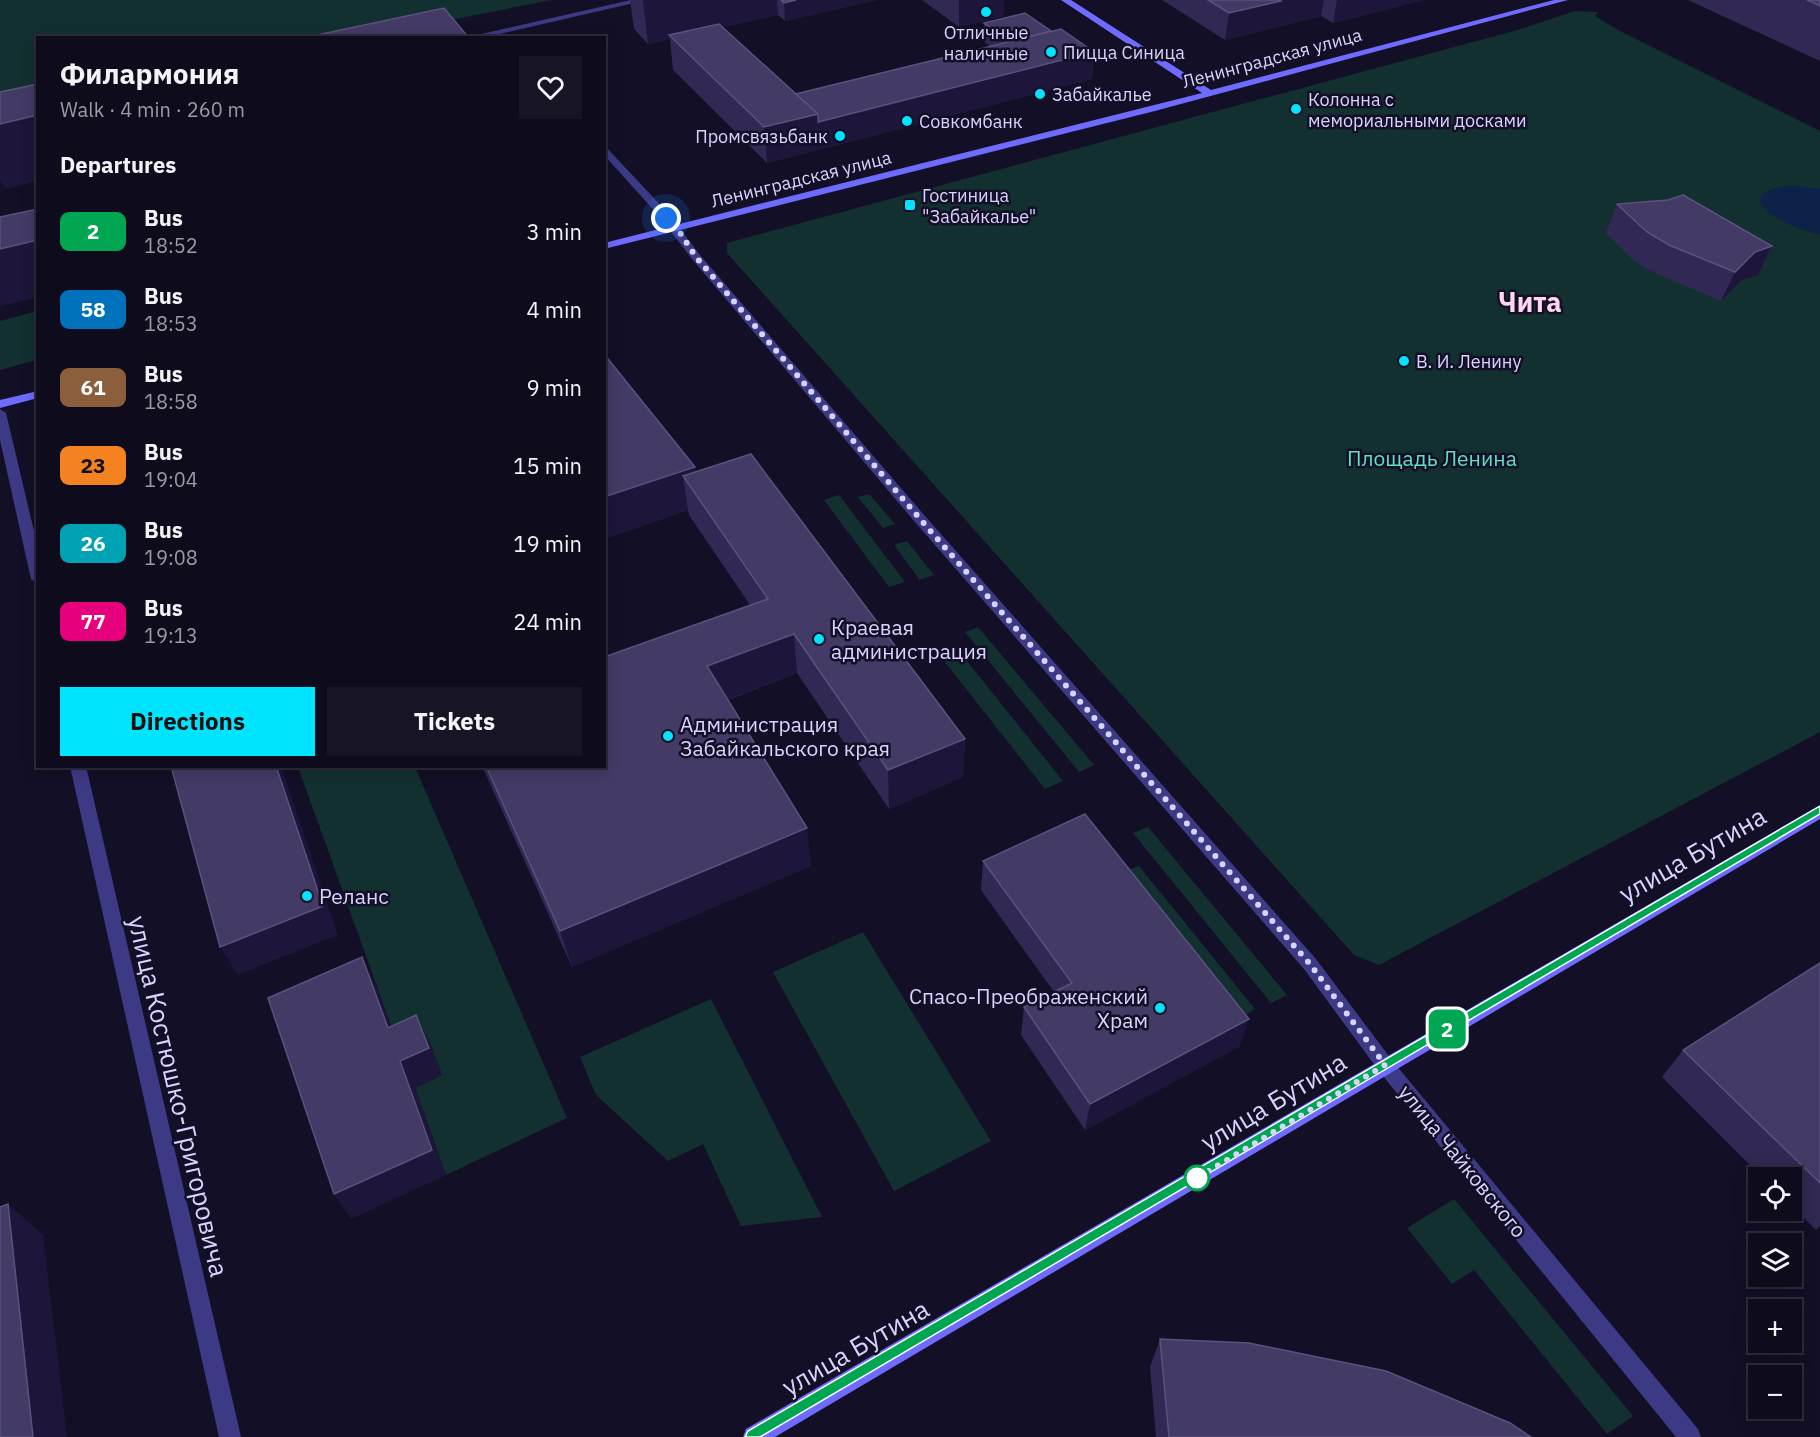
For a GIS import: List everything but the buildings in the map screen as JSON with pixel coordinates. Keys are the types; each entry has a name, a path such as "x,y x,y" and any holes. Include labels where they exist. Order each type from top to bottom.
{"main road":[{"path":"1065,0 1209,93"},
{"name":"Ленинградская улица","path":"606,246 1209,93 1564,0"},
{"path":"0,404 36,395"},
{"name":"улица Бутина","path":"754,1437 1820,811"}],"street":[{"path":"476,36 643,0"},
{"path":"505,29 510,36"},
{"name":"улица Чайковского","path":"606,149 656,208 677,228 696,257 912,510 1310,964 1385,1065 1690,1437"},
{"path":"0,413 36,570"},
{"name":"улица Костюшко-Григоровича","path":"78,768 230,1437"}],"green space":[{"path":"0,0 551,0 370,36 36,36 36,104 0,111"},
{"name":"Площадь Ленина","path":"1575,11 1598,12 1595,16 1618,30 1820,131 1820,732 1379,965 1354,955 727,253 727,243 1521,29"},
{"path":"36,311 36,360 0,370 0,321"},
{"path":"869,494 895,524 883,528 858,497"},
{"path":"839,495 905,582 889,587 824,500"},
{"path":"907,541 934,575 920,580 894,545"},
{"path":"978,627 1094,765 1079,772 965,632"},
{"path":"954,645 1063,781 1045,789 937,652"},
{"path":"298,768 415,768 567,1118 446,1175 415,1088 442,1075 430,1043 402,1056"},
{"path":"1148,827 1287,995 1271,1003 1133,833"},
{"path":"1139,866 1255,1009 1242,1017 1126,871"},
{"path":"863,932 991,1141 894,1191 773,972"},
{"path":"711,999 822,1217 741,1226 703,1144 668,1161 596,1095 580,1057"},
{"path":"1454,1199 1633,1416 1607,1434 1474,1270 1452,1284 1407,1228"}],"water":[{"path":"1793,185 1820,189 1820,234 1806,231 1778,218 1767,211 1761,203 1762,195 1772,189"}],"bus line":[{"name":"2","path":"754,1437 1124,1222 1385,1065 1820,811"}],"place":[{"name":"Отличные наличные","path":"986,12"},
{"name":"Пицца Синица","path":"1051,52"},
{"name":"Забайкалье","path":"1040,94"},
{"name":"Колонна с мемориальными досками","path":"1296,109"},
{"name":"Совкомбанк","path":"907,121"},
{"name":"Промсвязьбанк","path":"840,136"},
{"name":"Гостиница \"Забайкалье\"","path":"910,205"},
{"name":"В. И. Ленину","path":"1404,361"},
{"name":"Краевая администрация","path":"819,639"},
{"name":"Администрация Забайкальского края","path":"668,736"},
{"name":"Реланс","path":"307,896"},
{"name":"Спасо-Преображенский Храм","path":"1160,1008"}],"district":[{"name":"Чита","path":"1530,301"}],"route":[{"path":"666,218 677,228 696,257 920,519 1310,964 1385,1065 1197,1178"}]}
